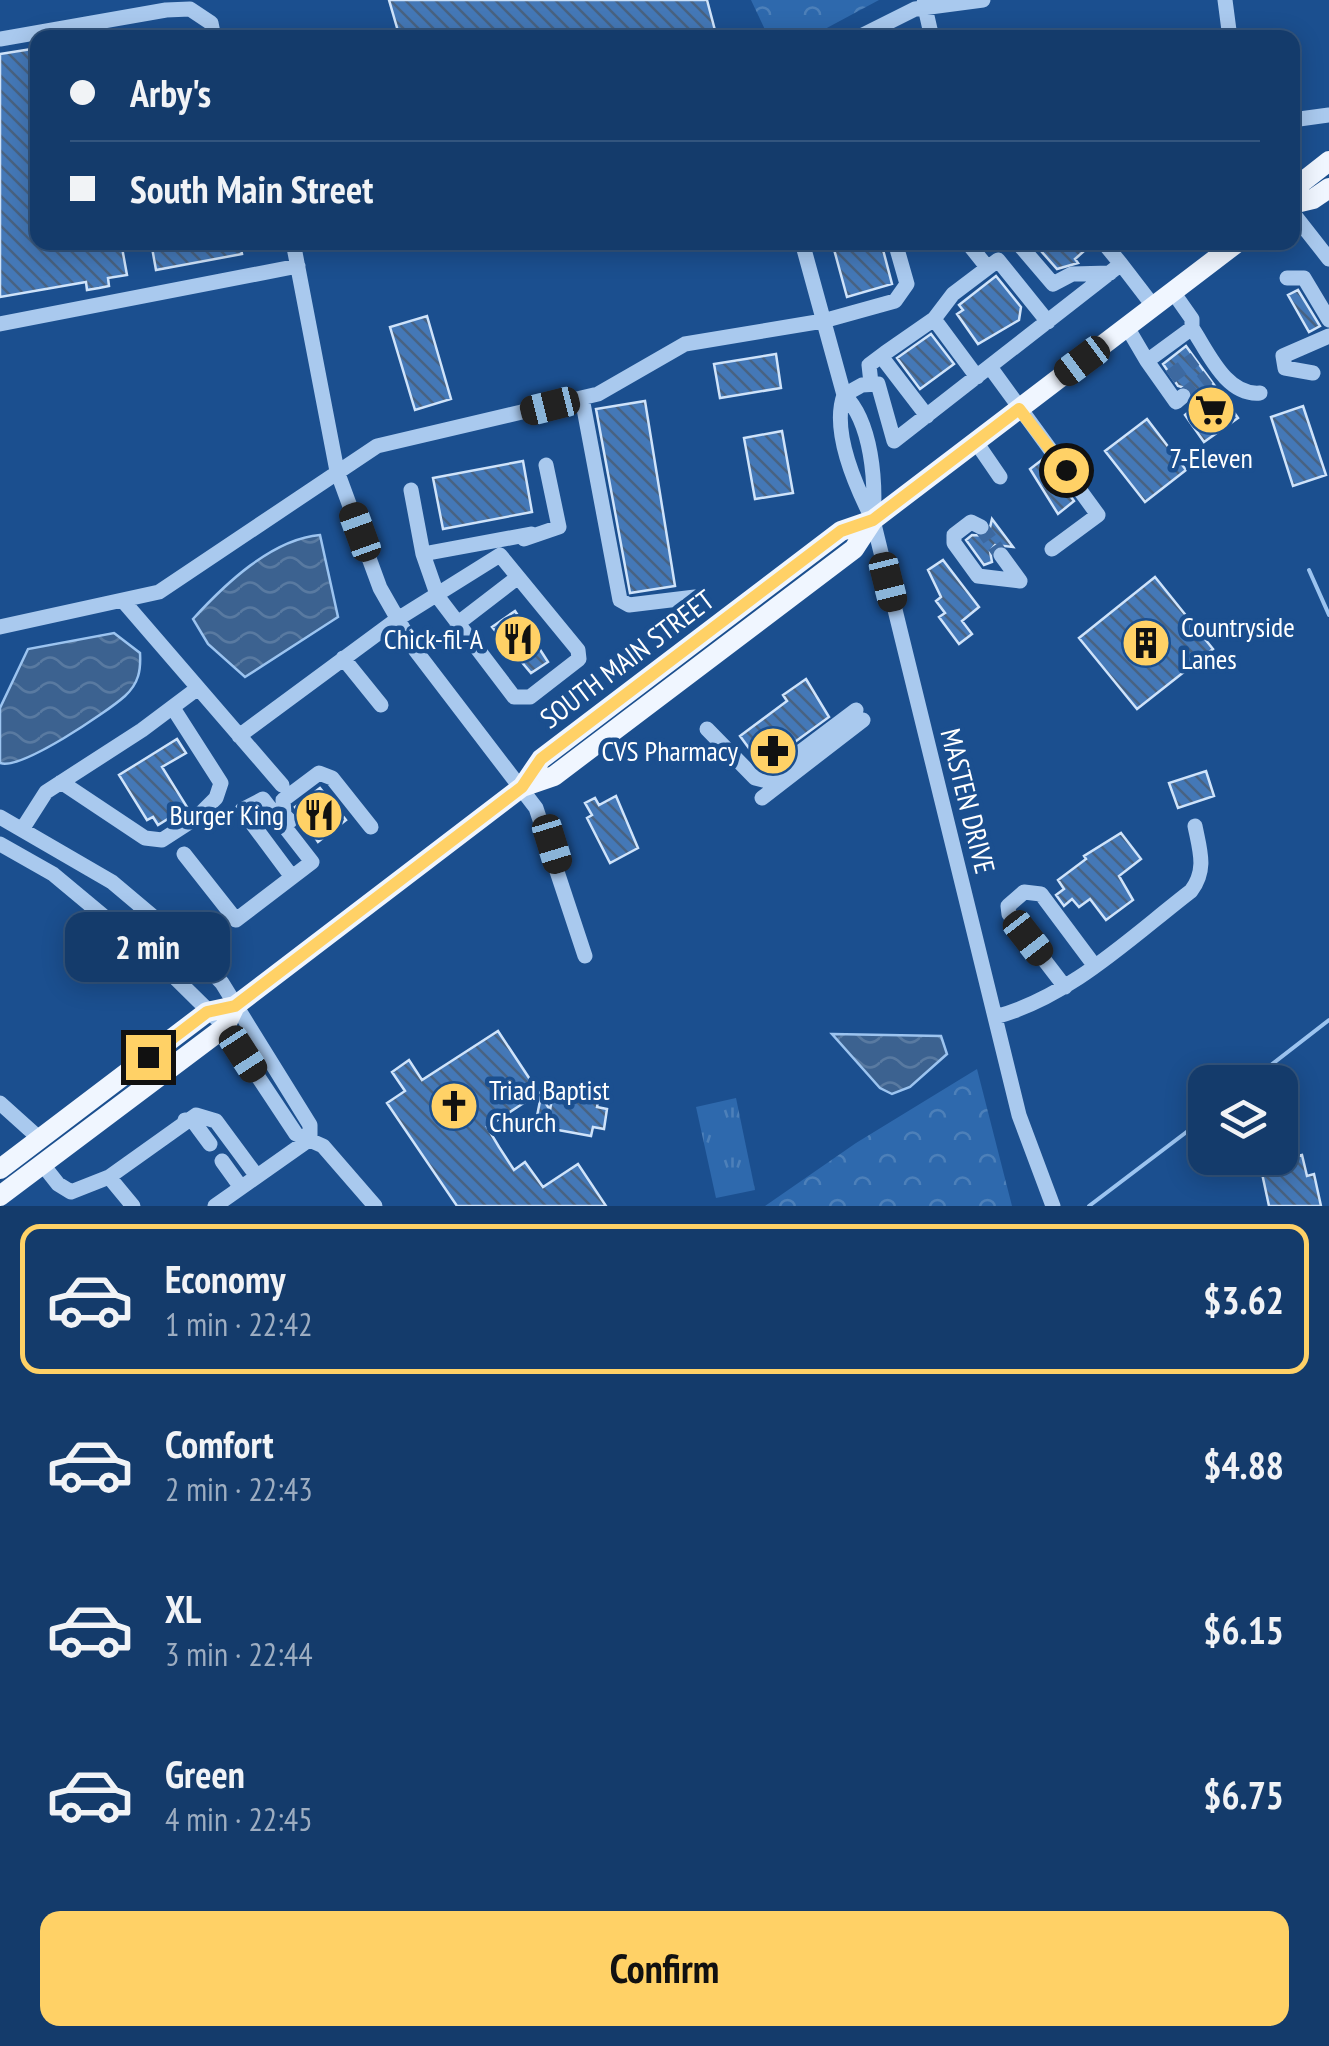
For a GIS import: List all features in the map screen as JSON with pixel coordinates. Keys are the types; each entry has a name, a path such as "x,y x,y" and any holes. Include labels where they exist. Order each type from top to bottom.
{"main road":[{"path":"1300,182 1329,161"},
{"path":"1300,202 1314,199 1329,188"},
{"name":"SOUTH MAIN STREET","path":"0,1170 207,1012 235,1006 522,787 541,759 841,531 873,520 1227,250"},
{"name":"SOUTH MAIN STREET","path":"0,1196 225,1027 235,1006"}],"street":[{"path":"869,30 925,4 983,0"},
{"path":"1225,0 1229,30"},
{"path":"925,4 930,30"},
{"path":"55,30 166,10 190,10 211,23 212,30"},
{"path":"0,40 30,35"},
{"path":"1300,119 1329,115"},
{"path":"1300,222 1329,260"},
{"path":"295,250 337,471 396,620 522,787 552,844 586,956"},
{"name":"MASTEN DRIVE","path":"804,250 844,395 838,411 858,491 873,520 1027,1142 1054,1206"},
{"path":"0,626 160,592 337,471 400,438 598,394 684,344 823,321 895,300 908,284 897,250"},
{"path":"973,250 988,268"},
{"path":"1024,250 1053,284 1072,274 1116,269"},
{"path":"1035,250 1076,300"},
{"path":"1107,250 1116,269 1154,307"},
{"path":"1048,322 998,260 953,294 934,318 869,365 871,383 882,391 894,441 927,416 983,372 1048,322 1116,269"},
{"path":"0,324 298,266"},
{"path":"1288,278 1304,278 1329,320"},
{"path":"1172,292 1192,319 1201,355 1213,373 1248,394 1260,393"},
{"path":"934,318 1019,409 1098,514 1052,548"},
{"path":"1126,328 1147,361 1166,380 1176,402 1183,396"},
{"path":"1147,361 1192,328"},
{"path":"1313,373 1285,368 1283,356 1329,336"},
{"path":"885,353 884,360 927,416"},
{"path":"844,395 871,383"},
{"path":"582,398 620,600 630,605 695,597"},
{"path":"976,442 1000,477"},
{"path":"424,554 560,527 546,466"},
{"path":"411,490 424,554 438,597 514,696 530,697 579,659 578,650 500,555"},
{"path":"981,527 972,522 954,534 954,543 978,576 1020,581 1000,556"},
{"path":"239,736 396,620 438,597 530,534"},
{"path":"457,624 518,576"},
{"path":"124,602 282,785"},
{"path":"343,658 381,705"},
{"path":"23,828 40,798 198,688"},
{"path":"61,782 145,838 162,840 174,834 216,798 220,782 172,708"},
{"path":"707,729 743,767 763,780 860,715 762,798"},
{"path":"316,859 283,810 286,796 314,775 332,778 372,827"},
{"path":"292,878 242,810 263,799 316,859"},
{"path":"0,817 112,882 154,915 217,976 310,1124 310,1140"},
{"path":"995,1017 1032,1007 1065,987 1191,891 1201,878 1202,861 1194,826"},
{"path":"0,844 73,890 160,964 225,1027 296,1134 310,1140 350,1173 376,1206"},
{"path":"184,854 236,920 316,859"},
{"path":"1065,987 1009,914 1008,906 1024,892 1041,894 1094,965"},
{"path":"0,1103 40,1139"},
{"path":"43,1165 58,1184 71,1192 109,1177 180,1123 211,1117 256,1175"},
{"path":"180,1123 193,1121 210,1144"},
{"path":"216,1206 310,1140"},
{"path":"222,1161 240,1186"},
{"path":"109,1177 133,1206"}],"green space":[{"path":"751,0 879,0 823,30 765,30"},
{"path":"977,1069 1012,1206 765,1206 856,1143"},
{"path":"736,1098 755,1190 716,1198 696,1107"}],"water":[{"path":"320,535 338,617 245,677 208,644 193,619 250,565 284,545"},
{"path":"114,633 140,653 138,676 130,691 44,750 0,763 0,708 28,649"},
{"path":"832,1034 941,1036 947,1054 910,1087 892,1094 880,1088"}],"building":[{"path":"389,0 707,0 715,30 398,30"},
{"path":"30,49 30,250 122,250 127,275 108,278 109,286 87,290 86,282 0,297 0,54"},
{"path":"152,250 241,250 242,254 156,270"},
{"path":"834,250 883,250 892,284 847,297"},
{"path":"1040,250 1085,250 1075,259 1078,263 1057,269"},
{"path":"996,276 1021,307 1019,320 978,344 957,314 963,310 959,305"},
{"path":"1298,290 1320,326 1309,332 1288,295"},
{"path":"427,316 451,399 415,410 390,327"},
{"path":"931,334 954,364 920,389 897,358"},
{"path":"1186,346 1238,418 1204,442 1185,415 1192,409 1192,390 1178,386 1163,364"},
{"path":"776,354 781,388 720,398 714,364"},
{"path":"645,401 675,586 630,593 596,409"},
{"path":"1303,406 1326,475 1293,486 1271,417"},
{"path":"1147,419 1186,470 1145,502 1105,451"},
{"path":"782,431 793,493 755,499 744,438"},
{"path":"1043,459 1074,501 1058,514 1030,469"},
{"path":"523,461 532,512 443,529 433,478"},
{"path":"992,519 1013,547 995,545 990,551 992,562 984,565 966,540 972,535 988,536"},
{"path":"943,560 979,607 962,621 972,634 959,644 939,617 945,613 936,601 941,597 928,570"},
{"name":"Countryside Lanes","path":"1155,577 1213,649 1137,709 1079,638"},
{"name":"Chick-fil-A","path":"515,611 548,662 531,673 492,627"},
{"name":"CVS Pharmacy","path":"806,679 829,717 762,766 740,736 787,701 783,695"},
{"path":"177,739 186,753 162,767 187,807 158,825 153,817 147,820 119,775"},
{"path":"1206,771 1214,796 1178,808 1169,783"},
{"name":"Burger King","path":"320,788 346,820 318,842 295,807"},
{"path":"616,796 638,848 610,863 587,818 592,815 585,803 595,798 599,805"},
{"path":"1121,833 1141,859 1119,876 1133,900 1106,920 1090,899 1079,907 1072,899 1064,906 1056,895 1064,889 1058,880 1086,859 1084,856"},
{"name":"Triad Baptist Church","path":"498,1031 539,1093 487,1127 499,1147 514,1170 525,1162 543,1187 578,1164 606,1206 457,1206 387,1103 405,1091 392,1072 409,1060 422,1080"},
{"name":"Triad Baptist Church","path":"554,1088 599,1097 597,1107 607,1109 604,1129 593,1127 591,1136 547,1128 549,1118 537,1116 541,1096 550,1110"},
{"path":"1302,1155 1307,1176 1314,1174 1321,1206 1269,1206 1262,1175 1298,1175 1298,1156"}],"waterway":[{"path":"1309,570 1329,615"},
{"path":"1271,1065 1329,1020"},
{"path":"1089,1206 1188,1131"}],"tunnel":[{"path":"1170,377 1195,359"},
{"path":"1183,396 1208,377"},
{"path":"981,527 1001,555"}],"place":[{"name":"7-Eleven","path":"1211,410"},
{"name":"Chick-fil-A","path":"518,639"},
{"name":"Countryside Lanes","path":"1146,643"},
{"name":"CVS Pharmacy","path":"773,751"},
{"name":"Burger King","path":"319,815"},
{"name":"Triad Baptist Church","path":"454,1106"}],"route":[{"path":"148,1057 207,1012 235,1006 522,787 541,759 841,531 873,520 1019,409 1066,470"}]}
